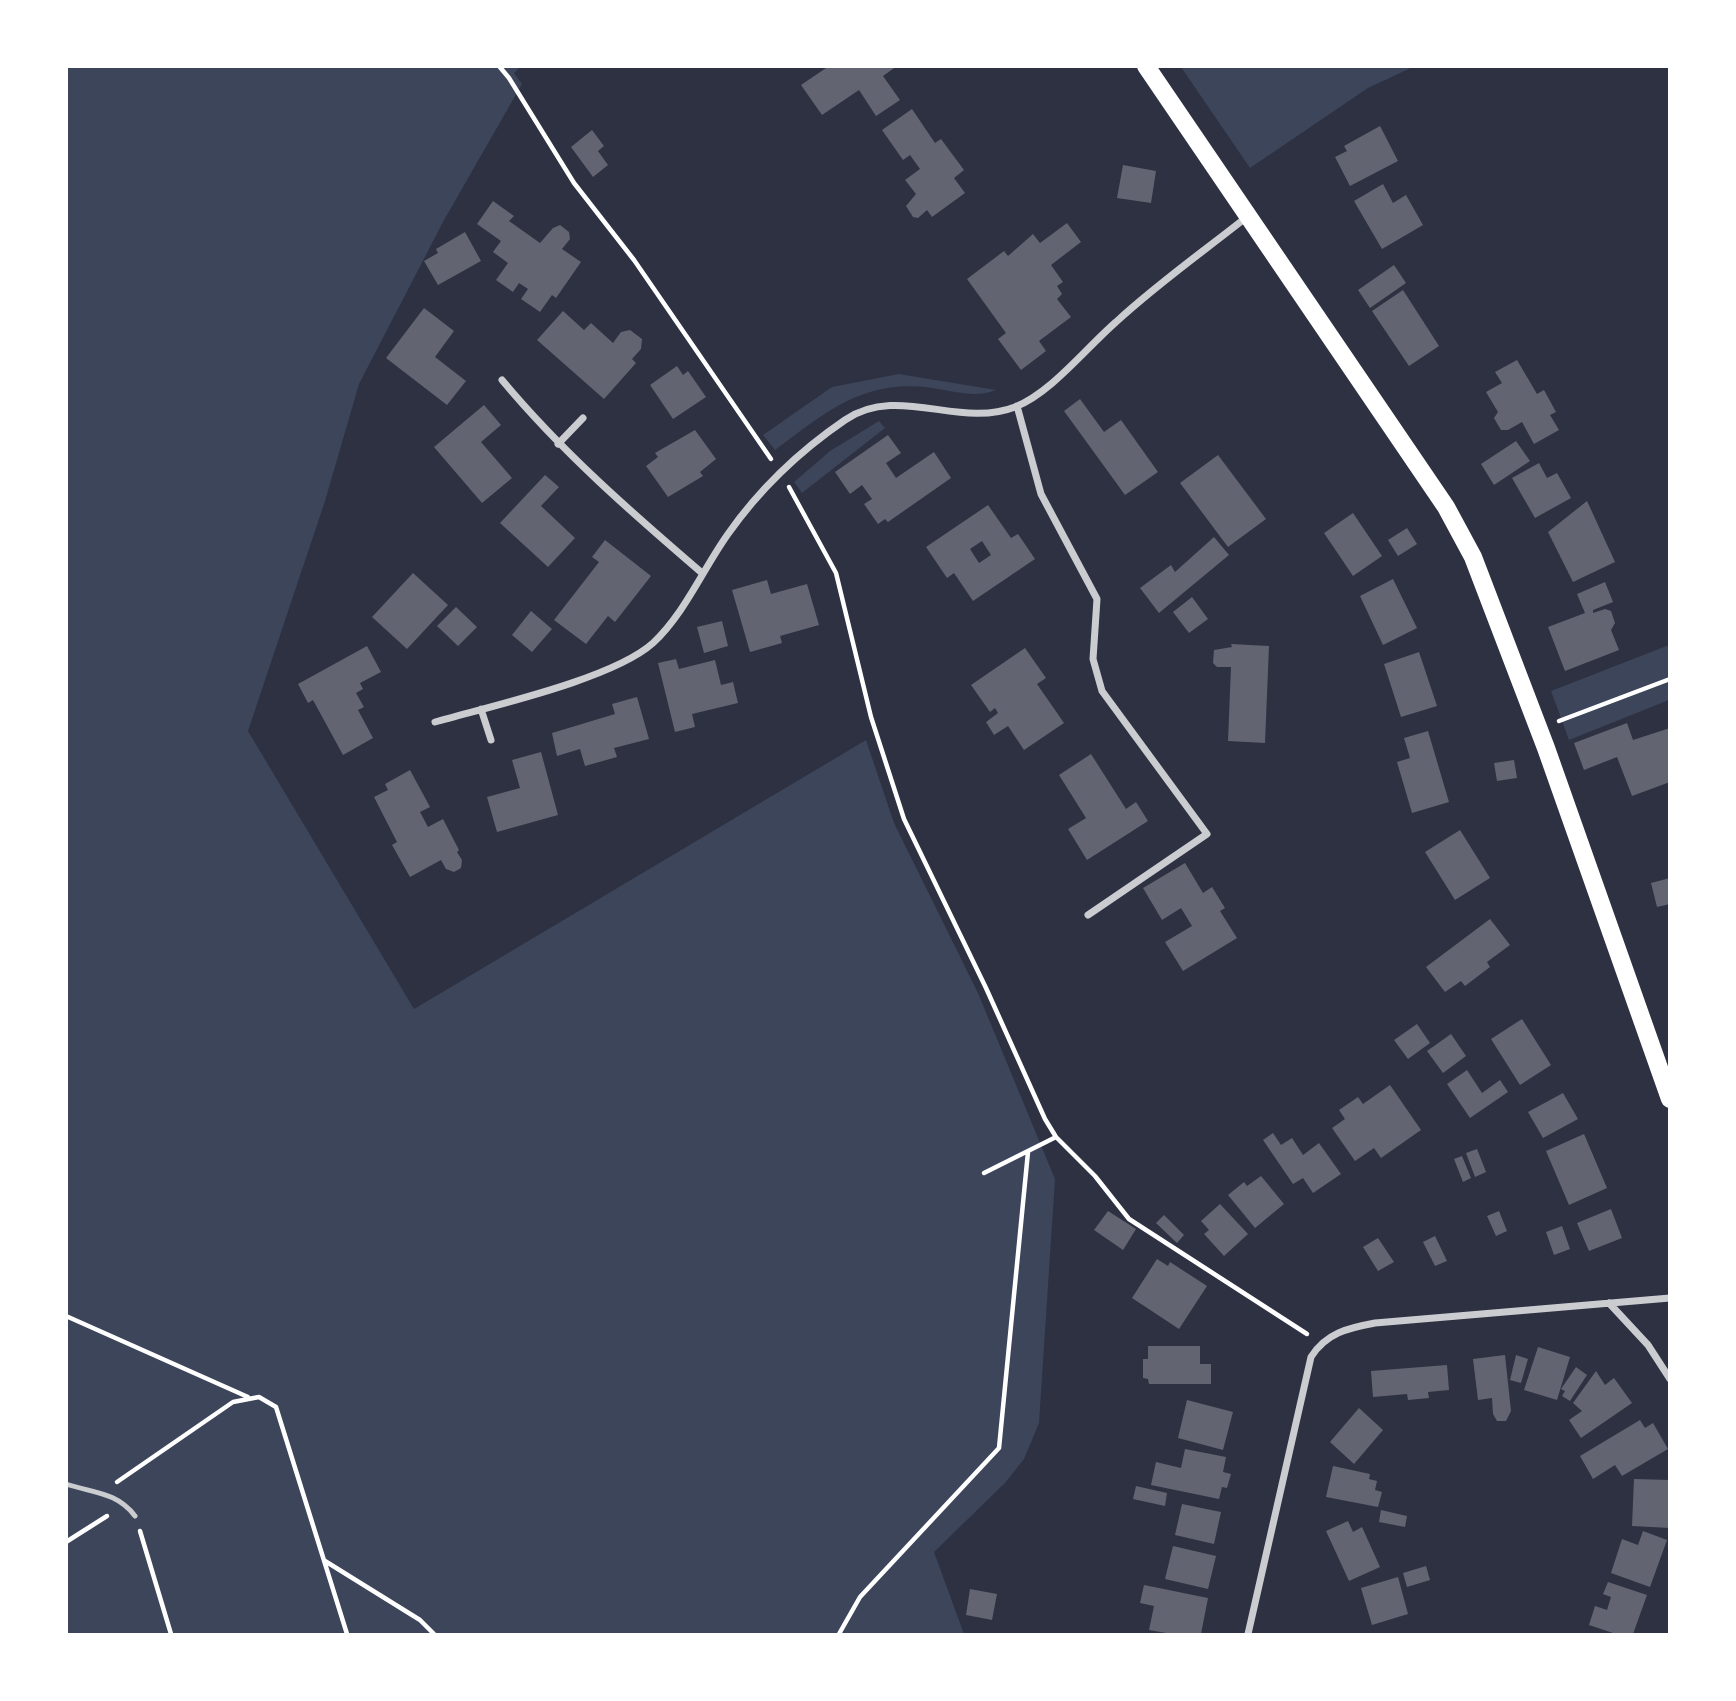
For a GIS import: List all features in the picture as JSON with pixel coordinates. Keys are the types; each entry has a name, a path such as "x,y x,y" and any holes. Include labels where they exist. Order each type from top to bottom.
{"main road":[{"path":"1146,66 1446,507 1473,557 1539,729 1670,1099"}],"street":[{"path":"435,722 618,665 638,653 668,626 729,533 780,472 847,418 878,405 910,404 986,412 1017,406 1034,397 1118,320 1248,215"},
{"path":"502,380 558,444 702,573"},
{"path":"1017,406 1041,494 1097,599 1093,659 1102,691 1207,834 1088,915"},
{"path":"558,444 583,418"},
{"path":"481,709 491,740"},
{"path":"1248,1634 1311,1357 1322,1343 1339,1331 1375,1323 1670,1298"},
{"path":"1609,1303 1648,1345 1670,1379"}],"lane":[{"path":"66,1484 84,1490 101,1490 126,1504 135,1516"}],"path":[{"path":"499,66 574,183 634,260 780,472 836,573 871,717 904,819 986,988 1031,1092 1056,1137 1095,1176 1129,1219 1322,1343"},
{"path":"1539,729 1670,679"},
{"path":"984,1173 1056,1137"},
{"path":"839,1634 860,1597 999,1448 1028,1152"},
{"path":"66,1316 247,1397"},
{"path":"101,1490 134,1472 233,1402 247,1397 259,1397 276,1407 347,1634"},
{"path":"66,1542 126,1504"},
{"path":"135,1516 171,1634"},
{"path":"324,1561 420,1620 434,1634"}],"shaded area":[{"path":"66,67 520,67 514,73 522,84 443,222 359,384 325,501 248,731 414,1009 866,740 894,823 978,993 1055,1179 1039,1423 1024,1459 1005,1483 934,1552 964,1634 67,1634"},
{"path":"1181,67 1413,67 1368,88 1250,168"},
{"path":"899,374 996,390 971,394 926,387 882,389 844,402 775,450 763,435 832,387"},
{"path":"879,421 885,428 802,493 794,482 830,451"},
{"path":"1669,645 1669,700 1569,740 1551,691"}],"building":[{"path":"829,66 897,66 883,76 900,100 876,116 859,90 822,115 801,85"},
{"path":"912,109 935,143 941,139 964,170 954,178 965,193 932,217 927,210 918,218 913,217 906,206 916,194 905,180 920,169 910,155 903,160 882,130"},
{"path":"1380,126 1398,161 1350,186 1335,157 1347,151 1344,146"},
{"path":"592,130 604,146 598,151 608,165 593,177 571,147"},
{"path":"1123,165 1156,171 1151,203 1117,198"},
{"path":"1383,184 1393,203 1406,195 1423,225 1382,249 1354,201"},
{"path":"493,201 514,216 509,221 540,243 553,228 560,225 569,232 570,239 562,249 581,262 556,298 552,295 540,312 521,299 528,289 519,283 513,292 496,280 508,263 493,252 501,241 477,224"},
{"path":"1067,223 1081,242 1051,265 1063,282 1057,286 1062,294 1057,299 1071,317 1039,341 1046,351 1021,370 998,339 1006,333 967,279 1004,251 1008,256 1033,234 1040,243"},
{"path":"465,232 481,261 438,285 424,261 438,253 436,249"},
{"path":"1394,265 1406,283 1370,308 1358,290"},
{"path":"1403,290 1439,346 1409,366 1372,311"},
{"path":"424,308 454,331 435,357 466,381 447,405 386,358"},
{"path":"563,311 584,330 591,323 613,343 621,332 630,330 642,339 641,349 632,359 636,363 604,399 537,340"},
{"path":"1517,360 1537,394 1544,390 1556,412 1550,415 1559,430 1534,444 1522,422 1508,430 1501,430 1494,418 1498,412 1486,392 1502,383 1495,372"},
{"path":"677,366 683,375 688,371 706,397 673,419 650,385"},
{"path":"1080,399 1104,432 1121,420 1158,472 1125,495 1064,411"},
{"path":"484,405 501,425 481,442 512,478 482,503 434,447"},
{"path":"695,430 716,459 700,472 703,476 668,497 646,466 658,457 655,453"},
{"path":"888,435 901,453 886,463 896,478 934,452 951,478 888,522 885,519 878,524 864,504 872,499 862,485 850,494 835,472"},
{"path":"1516,441 1530,461 1494,485 1481,464"},
{"path":"1218,455 1266,519 1228,547 1180,483"},
{"path":"1539,463 1547,478 1557,473 1571,498 1535,518 1512,478"},
{"path":"545,475 559,487 541,506 575,538 548,567 500,523"},
{"path":"1587,501 1615,562 1573,582 1548,532"},
{"path":"988,505 1011,538 1018,534 1035,559 973,601 954,573 947,578 926,547","holes":["982,541 991,555 979,563 970,549"]},
{"path":"1353,513 1382,556 1353,576 1324,533"},
{"path":"1407,528 1417,544 1398,556 1388,540"},
{"path":"1214,537 1229,555 1159,613 1140,588 1171,565 1175,572"},
{"path":"605,540 651,576 615,622 608,616 586,644 554,620 599,562 592,557"},
{"path":"413,573 448,605 407,649 372,617"},
{"path":"1393,579 1417,628 1383,645 1360,596"},
{"path":"767,580 771,594 807,584 819,625 780,636 782,643 750,652 732,590"},
{"path":"1605,582 1613,602 1593,610 1593,613 1605,609 1611,611 1615,623 1611,630 1619,650 1565,671 1548,627 1585,613 1577,594"},
{"path":"1192,597 1208,619 1189,633 1173,612"},
{"path":"456,607 477,627 458,646 437,626"},
{"path":"531,611 552,629 532,652 512,635"},
{"path":"722,621 728,646 704,653 697,627"},
{"path":"1231,644 1269,646 1265,743 1228,741 1231,667 1217,667 1213,663 1214,650 1232,647"},
{"path":"367,646 381,672 360,683 363,689 356,693 364,707 358,710 373,738 343,755 313,700 308,703 298,684"},
{"path":"1025,648 1046,678 1037,684 1064,723 1024,750 1008,726 994,735 986,722 998,713 995,708 990,712 971,685"},
{"path":"1419,652 1437,706 1401,717 1384,664"},
{"path":"676,659 679,669 715,660 721,685 733,682 738,703 692,714 695,727 675,732 658,663"},
{"path":"637,697 649,739 614,748 617,757 585,766 580,749 557,756 552,733 615,714 612,704"},
{"path":"1627,723 1633,740 1670,728 1670,782 1632,796 1617,757 1584,770 1574,743"},
{"path":"1428,731 1449,802 1412,813 1397,762 1410,758 1404,738"},
{"path":"541,752 558,815 497,832 487,797 520,788 512,760"},
{"path":"1091,754 1126,809 1136,802 1148,821 1087,860 1068,829 1086,818 1059,775"},
{"path":"1514,760 1517,778 1497,781 1494,763"},
{"path":"410,770 430,807 420,812 428,827 443,819 459,850 457,852 462,860 461,868 454,872 446,869 441,860 410,877 392,845 397,842 374,797 388,790 385,784"},
{"path":"1460,830 1490,878 1455,900 1425,852"},
{"path":"1185,863 1203,893 1212,887 1225,908 1220,911 1237,938 1183,971 1165,942 1192,926 1181,908 1162,920 1143,888"},
{"path":"1670,878 1670,904 1657,907 1651,883"},
{"path":"1490,919 1510,945 1487,962 1490,967 1465,986 1461,981 1445,992 1426,967"},
{"path":"1522,1019 1551,1065 1520,1085 1491,1039"},
{"path":"1417,1024 1430,1043 1408,1059 1394,1040"},
{"path":"1451,1034 1466,1056 1443,1073 1427,1051"},
{"path":"1467,1070 1482,1093 1500,1080 1508,1092 1470,1118 1447,1084"},
{"path":"1390,1085 1421,1130 1381,1158 1374,1148 1355,1161 1332,1128 1345,1119 1339,1110 1358,1097 1363,1104"},
{"path":"1563,1093 1578,1119 1543,1138 1528,1112"},
{"path":"1273,1133 1281,1145 1292,1138 1303,1155 1319,1143 1341,1174 1313,1193 1303,1178 1293,1184 1263,1140"},
{"path":"1584,1134 1607,1188 1569,1205 1546,1151"},
{"path":"1477,1149 1486,1172 1475,1177 1466,1153"},
{"path":"1462,1156 1471,1178 1463,1182 1454,1159"},
{"path":"1261,1176 1284,1204 1255,1228 1228,1195 1244,1182 1247,1186"},
{"path":"1220,1204 1248,1234 1224,1256 1204,1234 1209,1230 1201,1221"},
{"path":"1611,1209 1622,1238 1589,1251 1577,1223"},
{"path":"1108,1211 1136,1229 1123,1250 1094,1230"},
{"path":"1499,1211 1507,1231 1496,1236 1487,1216"},
{"path":"1164,1215 1184,1235 1177,1243 1156,1223"},
{"path":"1562,1226 1570,1249 1554,1255 1546,1232"},
{"path":"1435,1236 1447,1261 1435,1266 1423,1242"},
{"path":"1378,1238 1394,1262 1378,1271 1363,1247"},
{"path":"1157,1259 1168,1266 1170,1262 1207,1286 1179,1329 1132,1298"},
{"path":"1148,1346 1200,1346 1200,1364 1211,1364 1211,1384 1149,1384 1148,1379 1143,1378 1143,1359 1148,1359"},
{"path":"1538,1347 1570,1357 1557,1400 1524,1390"},
{"path":"1505,1355 1511,1411 1506,1421 1497,1421 1493,1414 1492,1398 1478,1400 1473,1359"},
{"path":"1516,1355 1528,1359 1521,1383 1510,1380"},
{"path":"1447,1365 1449,1390 1428,1392 1429,1398 1408,1400 1407,1394 1373,1397 1371,1371"},
{"path":"1576,1367 1587,1375 1570,1401 1562,1396 1565,1391 1561,1389"},
{"path":"1596,1371 1605,1385 1614,1378 1632,1403 1581,1438 1569,1420 1582,1411 1573,1403"},
{"path":"1187,1400 1233,1412 1223,1450 1178,1438"},
{"path":"1359,1408 1383,1430 1354,1464 1330,1442"},
{"path":"1640,1420 1645,1428 1653,1423 1668,1449 1622,1476 1615,1465 1593,1479 1580,1456"},
{"path":"1185,1449 1226,1457 1223,1472 1231,1474 1227,1488 1222,1487 1219,1499 1151,1485 1156,1462 1181,1468"},
{"path":"1333,1466 1370,1474 1369,1479 1377,1481 1375,1490 1382,1492 1378,1507 1326,1497"},
{"path":"1634,1479 1670,1480 1670,1528 1632,1526"},
{"path":"1136,1486 1167,1493 1165,1506 1133,1499"},
{"path":"1182,1504 1221,1512 1214,1544 1175,1535"},
{"path":"1381,1510 1407,1516 1405,1527 1379,1522"},
{"path":"1348,1521 1353,1532 1362,1527 1380,1567 1349,1581 1326,1531"},
{"path":"1643,1531 1667,1540 1650,1587 1611,1573 1622,1539 1638,1545"},
{"path":"1173,1546 1216,1556 1208,1589 1165,1579"},
{"path":"1426,1566 1430,1580 1407,1587 1403,1573"},
{"path":"1398,1577 1408,1614 1372,1625 1361,1588"},
{"path":"1608,1582 1647,1595 1633,1634 1616,1634 1589,1625 1595,1606 1607,1610 1611,1597 1603,1594"},
{"path":"1144,1585 1208,1598 1201,1634 1172,1634 1149,1630 1154,1606 1140,1603"},
{"path":"970,1589 997,1594 992,1620 966,1615"}]}
